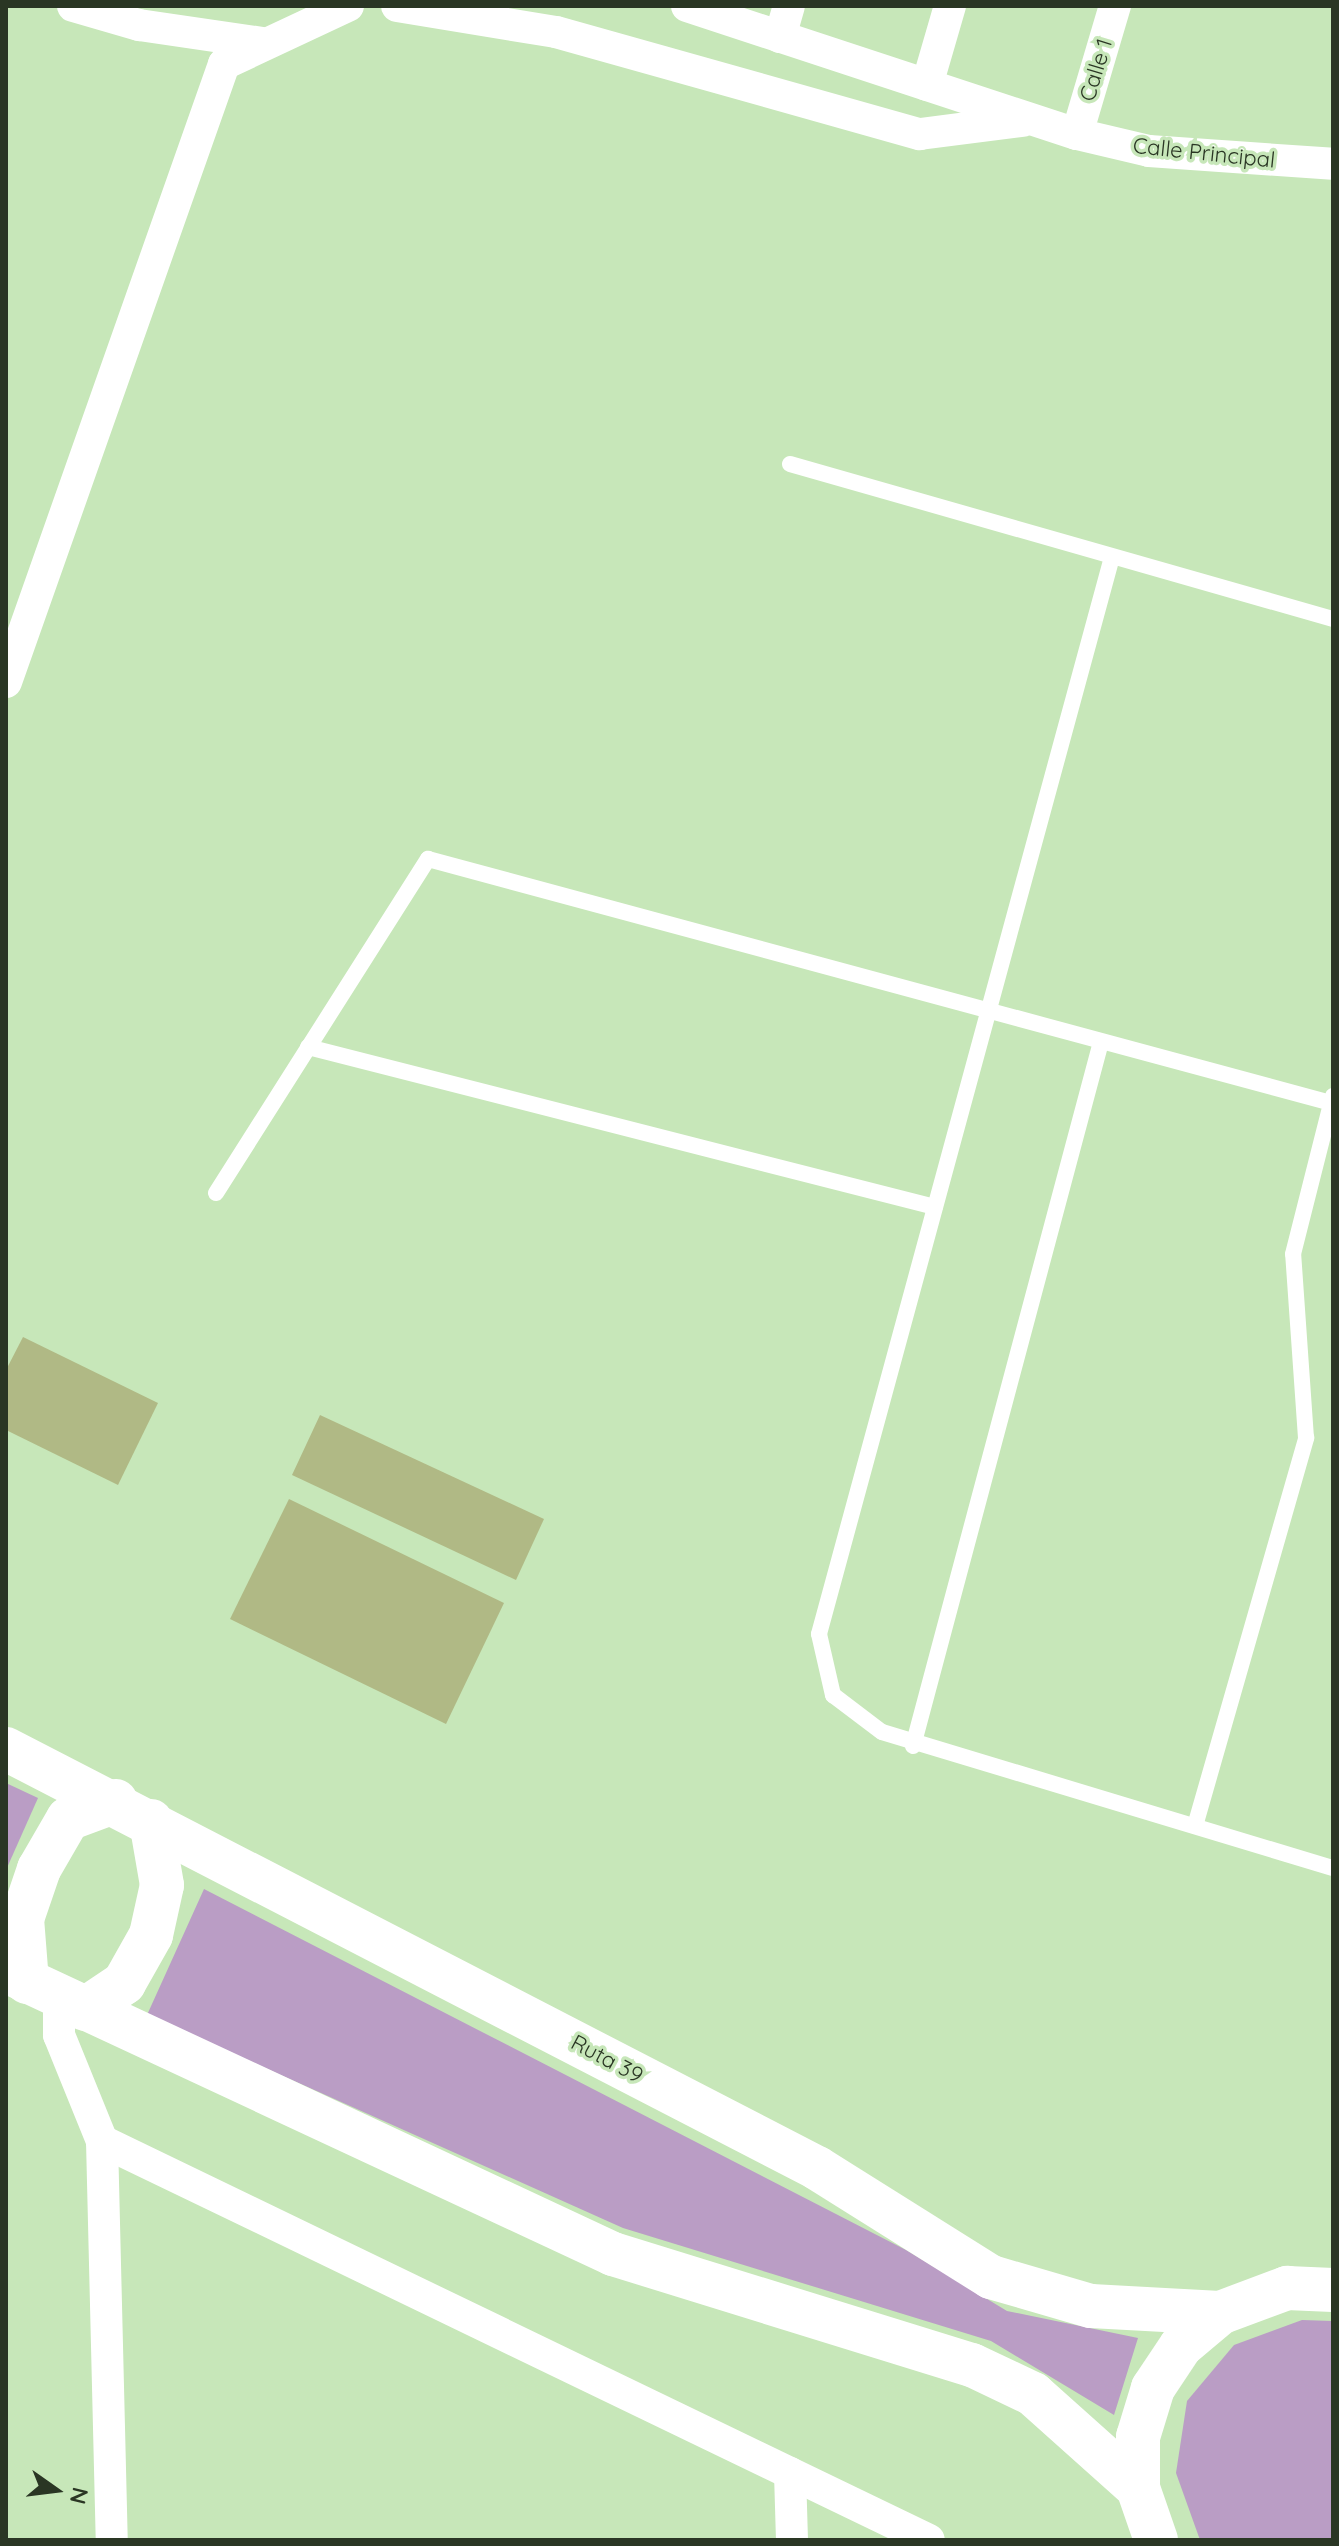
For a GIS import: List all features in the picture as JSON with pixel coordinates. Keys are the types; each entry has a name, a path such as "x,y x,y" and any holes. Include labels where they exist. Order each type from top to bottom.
{"main road":[{"name":"Ruta 39","path":"6,1749 133,1811 817,2168 991,2277 1091,2306 1220,2313"},
{"path":"44,1990 124,1983 151,1935 162,1885 133,1811 68,1819 39,1869 22,1919 44,1990 613,2254 972,2365 1033,2394 1138,2488"},
{"path":"1156,2540 1138,2488 1138,2437 1153,2388 1181,2346 1220,2313 1287,2288 1333,2277"},
{"path":"1287,2288 1333,2290"}],"street":[{"path":"73,6 139,25 263,43"},
{"path":"6,682 224,64 263,43 348,6"},
{"path":"397,6 556,32 920,134 1033,120"},
{"name":"Calle Principal","path":"687,6 1077,134 1149,151 1333,164"},
{"path":"780,37 789,6"},
{"path":"927,85 950,6"},
{"name":"Calle 1","path":"1077,134 1115,6"},
{"path":"44,1990 102,2141 112,2540"},
{"path":"102,2141 929,2540"},
{"path":"790,2473 792,2540"}],"lane":[{"path":"790,464 1333,619"},
{"path":"1112,557 819,1634 833,1695 913,1746 1333,1868"},
{"path":"216,1193 428,859 988,1013 1332,1099 1293,1254 1306,1438 1195,1826"},
{"path":"913,1746 1101,1042"},
{"path":"308,1047 935,1207"}],"shaded area":[{"path":"6,1783 38,1798 6,1870"},
{"path":"204,1889 906,2250 1007,2311 1138,2338 1114,2415 991,2341 623,2228 147,2015"},
{"path":"1302,2320 1333,2321 1333,2540 1200,2540 1176,2473 1187,2401 1234,2345"}],"building":[{"path":"23,1337 158,1403 118,1485 6,1430 6,1370"},
{"path":"320,1415 544,1519 516,1580 292,1475"},
{"path":"289,1499 504,1603 446,1724 230,1619"}]}
